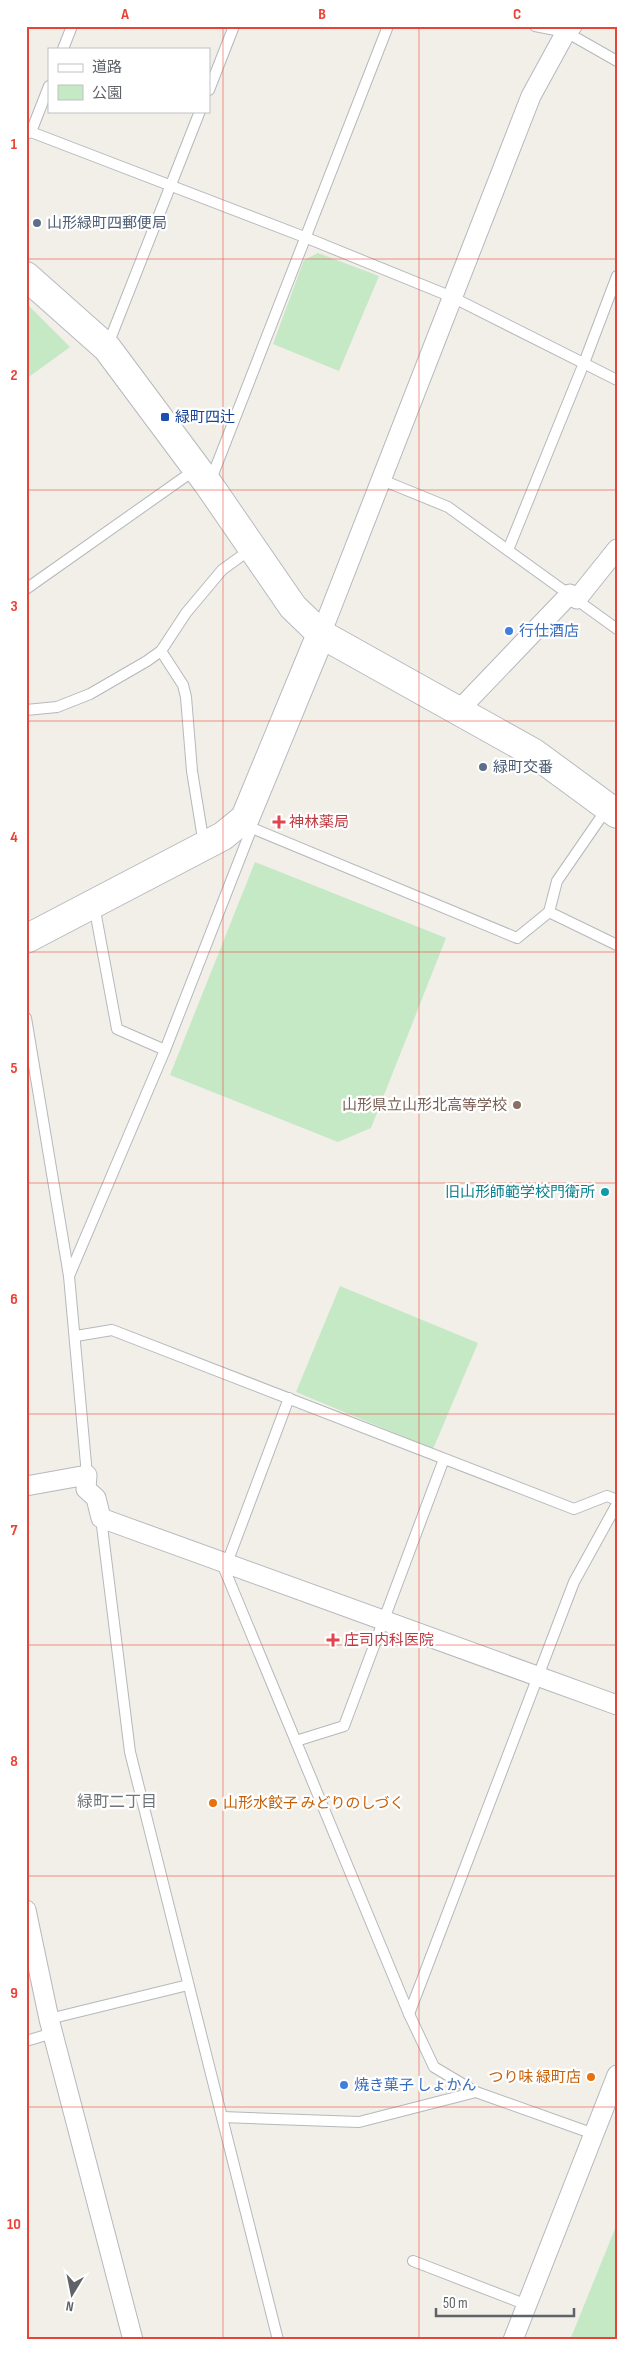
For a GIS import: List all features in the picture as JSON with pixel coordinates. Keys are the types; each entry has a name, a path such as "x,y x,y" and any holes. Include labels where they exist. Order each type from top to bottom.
{"street":[{"path":"26,939 223,836 246,826 245,818 321,634 531,96 569,29"},
{"path":"26,276 107,348 203,477 293,607 321,634 534,753 612,810"},
{"path":"458,711 573,597 617,549"},
{"path":"26,1486 87,1475 86,1489 96,1498 101,1518 537,1677 617,1704"},
{"path":"26,1910 51,2026 133,2340"},
{"path":"513,2340 617,2075"}],"lane":[{"path":"63,48 72,26"},
{"path":"210,87 234,26"},
{"path":"26,589 203,477 307,238 388,26"},
{"path":"535,26 569,29 617,61"},
{"path":"48,88 28,133 307,238 452,297 617,380"},
{"path":"107,348 200,112"},
{"path":"508,550 617,276"},
{"path":"382,480 448,508 617,629"},
{"path":"26,710 57,707 90,694 161,651 186,613 222,570 252,548"},
{"path":"161,651 183,685 186,697 192,771 204,846"},
{"path":"69,1276 165,1050 246,826 517,938 549,912 558,881 612,810"},
{"path":"94,904 117,1029 165,1050"},
{"path":"549,912 617,945"},
{"path":"26,1018 69,1276 76,1336 87,1475"},
{"path":"76,1336 112,1330 574,1509 607,1496 617,1500"},
{"path":"288,1398 224,1562 409,2014 434,2066 476,2092 594,2134"},
{"path":"296,1741 344,1726 444,1459"},
{"path":"409,2014 574,1582 617,1504"},
{"path":"101,1518 130,1752 278,2340"},
{"path":"26,2041 51,2026 188,1986"},
{"path":"222,2117 359,2122 476,2092"},
{"path":"413,2262 527,2305"}],"green space":[{"path":"318,253 379,276 339,371 273,344 304,260"},
{"path":"26,303 70,347 26,379"},
{"path":"255,862 446,938 371,1128 338,1142 170,1075"},
{"path":"340,1286 478,1343 433,1449 296,1392"},
{"path":"617,2224 617,2340 570,2340"}],"place":[{"name":"山形緑町四郵便局","path":"37,223"},
{"name":"緑町四辻","path":"165,417"},
{"name":"行仕酒店","path":"509,631"},
{"name":"緑町交番","path":"483,767"},
{"name":"神林薬局","path":"279,822"},
{"name":"山形県立山形北高等学校","path":"517,1105"},
{"name":"旧山形師範学校門衛所","path":"605,1192"},
{"name":"庄司内科医院","path":"333,1640"},
{"name":"山形水餃子 みどりのしづく","path":"213,1803"},
{"name":"つり味 緑町店","path":"591,2077"},
{"name":"焼き菓子 しょかん","path":"344,2085"}],"district":[{"name":"緑町二丁目","path":"117,1801"}]}
